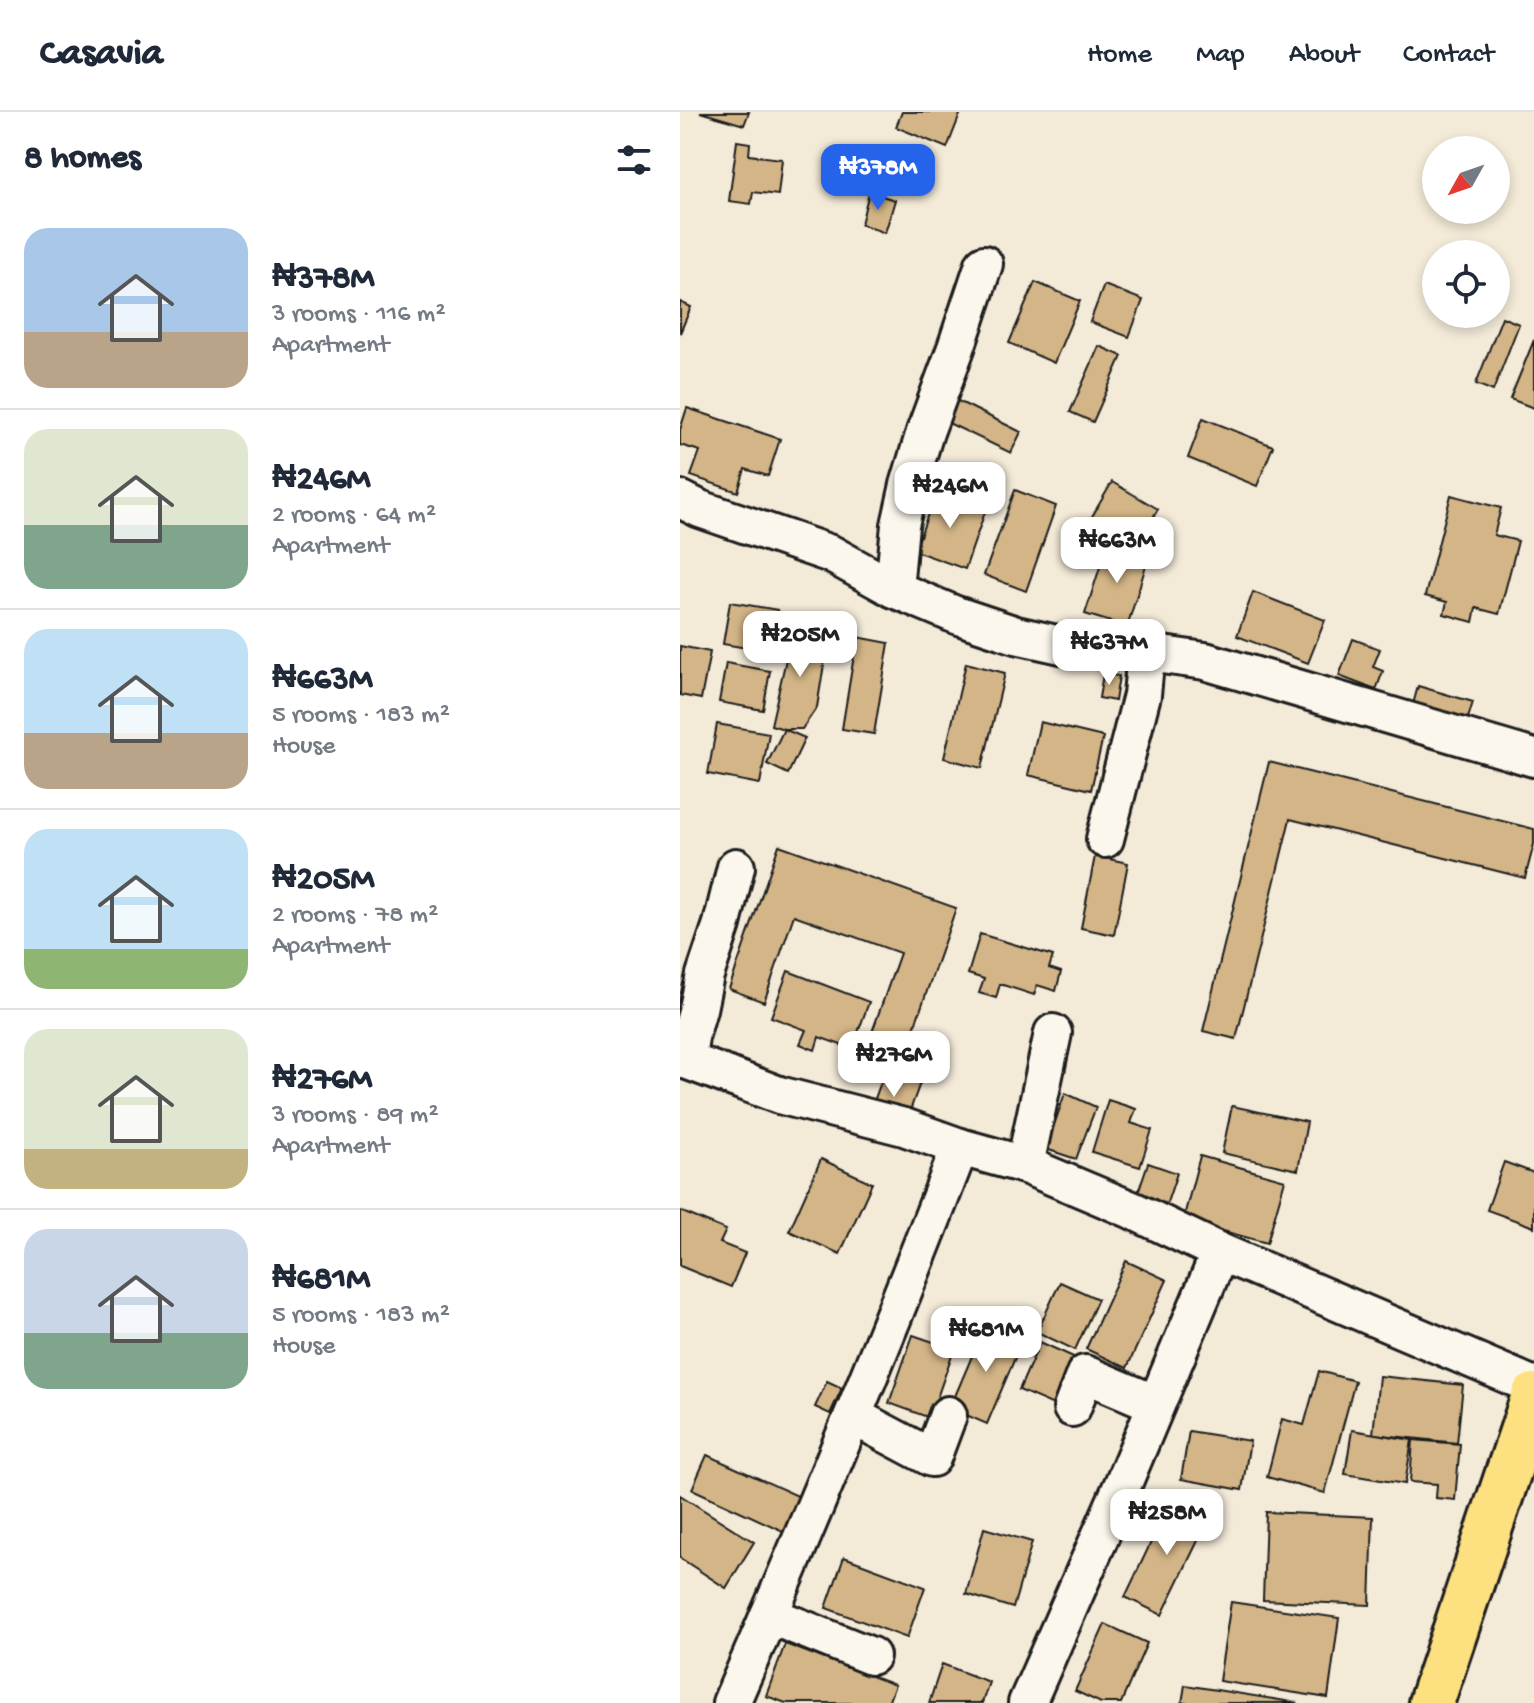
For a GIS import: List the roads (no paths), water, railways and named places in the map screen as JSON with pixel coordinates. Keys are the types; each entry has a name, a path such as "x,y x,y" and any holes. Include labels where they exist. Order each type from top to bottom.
{"main road":[{"path":"1431,1703 1534,1396"}],"street":[{"path":"894,589 900,525 909,485 984,264"},
{"path":"680,499 700,509 831,554 894,589 956,615 1016,635 1070,647 1205,661 1534,758"},
{"path":"1105,839 1142,695 1146,653"},
{"path":"736,867 683,1059 779,1095 904,1127 1025,1165 1534,1386"},
{"path":"1025,1165 1053,1033"},
{"path":"731,1703 853,1416 960,1147"},
{"path":"1027,1703 1220,1252"},
{"path":"1072,1408 1085,1374 1156,1404"},
{"path":"853,1416 932,1458 948,1415"},
{"path":"769,1615 871,1656"}]}
